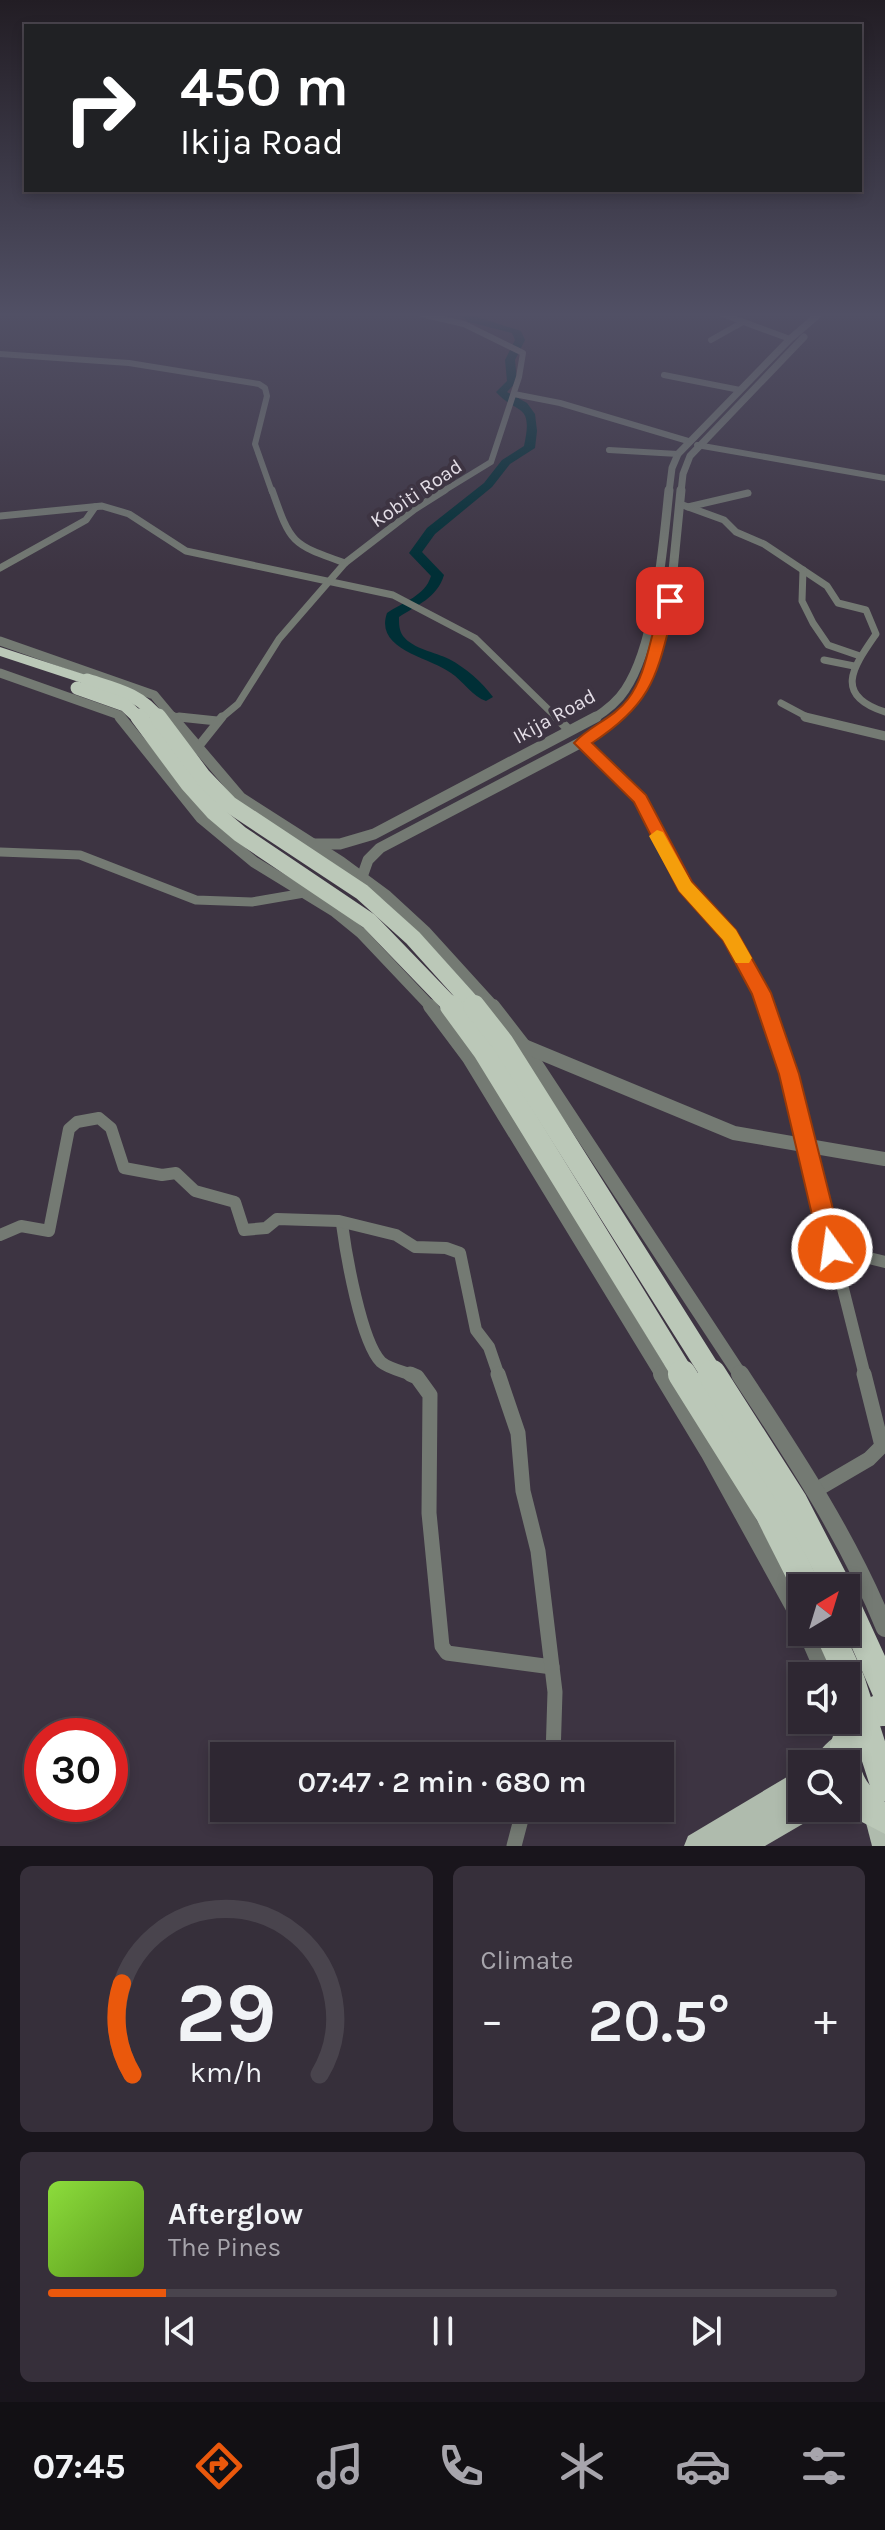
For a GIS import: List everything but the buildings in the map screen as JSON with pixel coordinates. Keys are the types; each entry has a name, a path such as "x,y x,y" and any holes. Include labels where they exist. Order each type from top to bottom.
{"highway":[{"path":"2,646 136,713 188,783 214,812 253,843 357,911 447,1000 484,1051 748,1479 799,1574"},
{"path":"0,663 137,697 150,706 203,777 229,804 362,892 413,938 463,991 503,1043 764,1455 793,1501 831,1574"},
{"path":"860,1634 885,1689"},
{"path":"835,1646 851,1681 874,1811"},
{"path":"874,1811 855,1792 842,1749 853,1721 865,1712 885,1711"}],"main road":[{"path":"698,1846 788,1790"},
{"path":"738,1846 788,1817"}],"street":[{"path":"266,400 255,444 287,533 302,548 345,563"},
{"name":"Kobiti Road","path":"198,747 217,721 238,704 279,639 345,563 415,509 491,462 512,400"},
{"path":"533,400 560,403 693,443 885,478"},
{"name":"Ikija Road","path":"362,877 368,860 380,848 582,743 625,712 643,688 670,601 684,506 683,474 693,443 731,400"},
{"name":"Ikija Road","path":"310,844 340,844 374,834 570,731 613,704 631,681 657,592 672,468 678,454 738,400"},
{"path":"609,450 678,454"},
{"path":"684,506 748,493"},
{"path":"684,506 724,520 736,532 764,544 827,586 838,603 868,612 876,634 854,666 853,690 865,704 885,712"},
{"path":"0,516 95,507 119,509 136,515 186,551 405,599 475,638 570,731"},
{"path":"0,568 86,520 95,507"},
{"path":"803,570 802,601 813,623 828,645 860,656"},
{"path":"2,646 154,695 241,798 362,877 450,955 479,987 524,1046 816,1490 865,1578 885,1628"},
{"path":"824,660 854,666"},
{"path":"0,673 119,715 201,818 233,846 348,922 434,1010 469,1058 709,1452 788,1596"},
{"path":"781,703 790,710 818,720 885,736"},
{"path":"173,716 217,721"},
{"path":"582,743 641,799 685,886 729,935 762,993 789,1074 882,1446 869,1459 816,1490"},
{"path":"233,846 271,820"},
{"path":"0,852 80,855 196,900 252,902 304,893"},
{"path":"524,1046 720,1129 885,1159"},
{"path":"0,1235 21,1226 49,1231 69,1129 77,1122 91,1118 107,1121 124,1168 162,1175 176,1173 189,1186 209,1198 235,1202 244,1230 266,1228 277,1219 342,1224 396,1235 415,1247 446,1248 460,1253 476,1330 489,1347 518,1433 523,1491 538,1551 555,1692 553,1742"},
{"path":"342,1224 346,1257 371,1349 383,1364 417,1377 430,1395 429,1513 442,1646 447,1653 552,1667"},
{"path":"832,1249 885,1262"},
{"path":"514,1846 520,1822"}],"waterway":[{"path":"486,697 466,677 448,665 400,641 392,626 392,616 426,595 435,583 438,575 415,553 431,531 488,485 506,462 529,448 530,414 513,400"}],"slow traffic":[{"path":"657,836 685,886 729,935 743,958"}],"route":[{"path":"670,601 649,671 635,701 612,724 582,743 641,799 659,840 685,886 729,935 762,993 789,1074 832,1249"}]}
